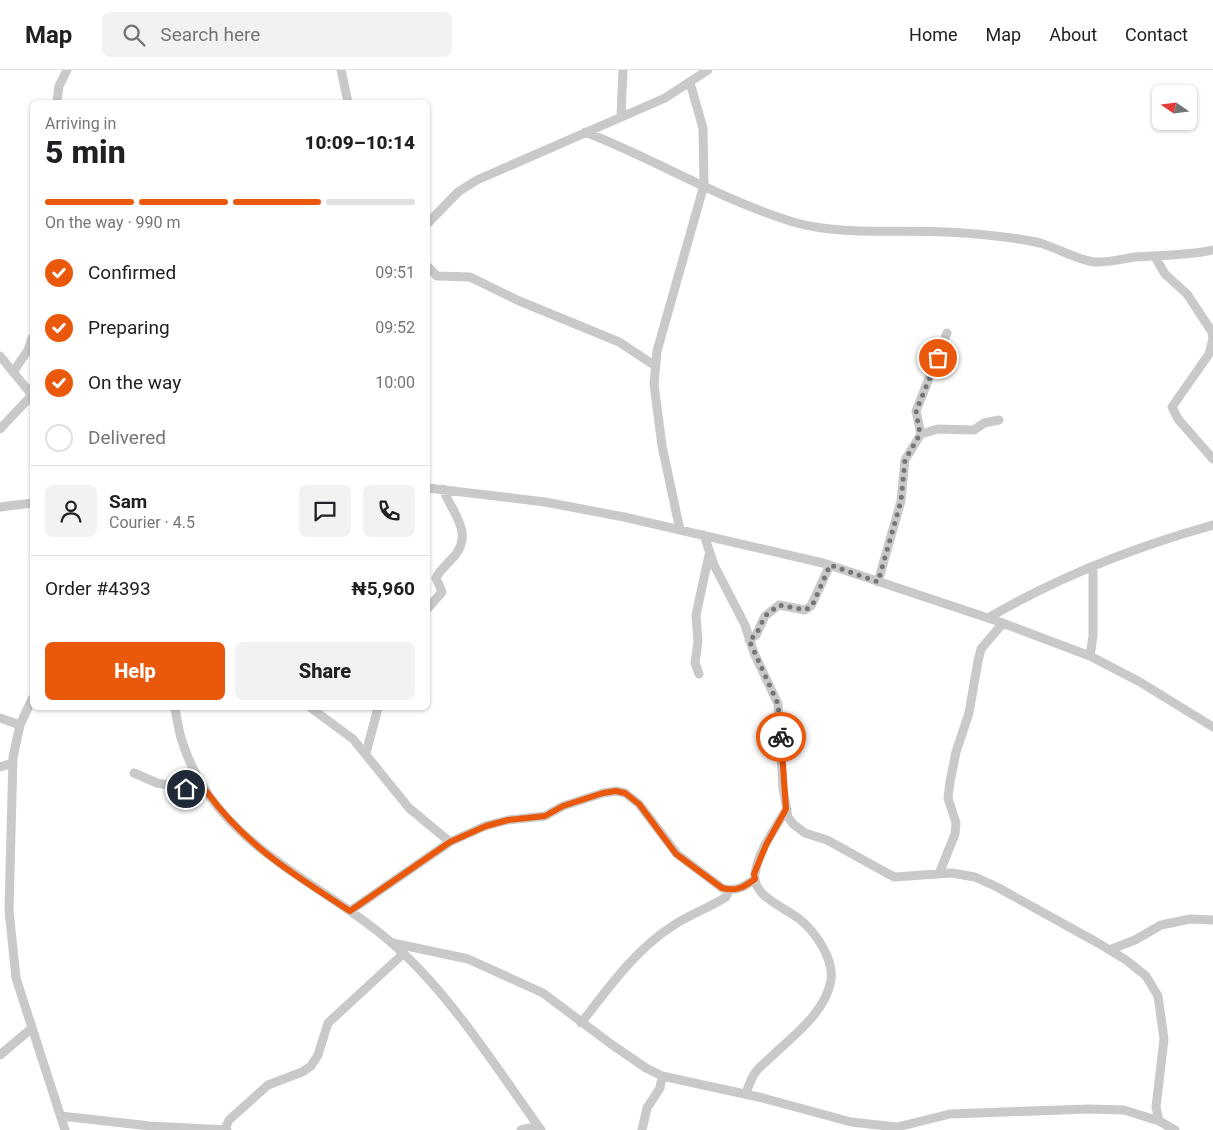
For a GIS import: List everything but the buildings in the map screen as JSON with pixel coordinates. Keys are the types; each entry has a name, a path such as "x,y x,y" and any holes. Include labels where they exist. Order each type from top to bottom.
{"street":[{"path":"57,100 59,86 67,70"},
{"path":"341,70 348,100"},
{"path":"621,117 623,70"},
{"path":"430,221 465,187 522,158 665,98 707,70"},
{"path":"680,530 662,446 654,384 654,365 668,308 704,185 703,128 690,83"},
{"path":"585,132 630,149 704,185 782,218 829,229 936,231 1014,238 1040,243 1092,262 1163,255 1188,256 1213,250"},
{"path":"1155,257 1165,274 1187,294 1212,332 1213,339 1209,354 1172,407 1178,420 1213,459"},
{"path":"430,269 437,276 470,278 517,300 588,328 619,342 654,365"},
{"path":"878,582 901,501 905,460 920,434 916,411 947,333"},
{"path":"13,372 30,344"},
{"path":"0,356 30,391"},
{"path":"0,429 30,395"},
{"path":"920,434 938,428 974,430 984,423 999,420"},
{"path":"430,488 545,502 704,535 830,565 1003,623 1090,656 1140,682 1213,727"},
{"path":"430,606 442,592 436,578 459,550 462,536 462,526 450,506 443,489"},
{"path":"0,507 30,503"},
{"path":"988,618 1021,599 1094,566 1160,540 1213,525"},
{"path":"704,535 709,555 745,625 749,640 778,704 786,809 793,824 805,833 827,840 894,877 939,874 975,877 997,887 1109,950 1146,976 1158,996 1164,1039 1156,1107 1159,1121"},
{"path":"699,674 695,663 698,641 696,615 709,555"},
{"path":"749,640 756,635 765,616 779,605 805,610 812,606 830,565"},
{"path":"1090,656 1093,636 1094,566"},
{"path":"939,874 955,834 956,823 948,798 950,782 956,752 969,713 981,649 1003,623"},
{"path":"30,704 20,726 13,763 9,910 16,978 65,1130"},
{"path":"174,710 183,744 206,791 225,817 249,841 292,874 350,911 393,943 416,965 478,1042 540,1128 521,1130"},
{"path":"314,710 353,739 409,808 450,842"},
{"path":"366,753 377,710"},
{"path":"0,718 20,726"},
{"path":"0,767 13,763"},
{"path":"134,773 157,783 206,791"},
{"path":"350,911 450,842 486,826 508,820 545,816 563,806 603,793 616,791 625,793 639,804 676,854 722,888 730,890 744,888 760,890 799,918 814,934 829,960 831,979 824,997 810,1019 754,1073 746,1094"},
{"path":"760,890 754,874 770,835 786,809"},
{"path":"744,888 755,879"},
{"path":"581,1023 619,975 642,950 670,927 726,897 730,890"},
{"path":"1109,950 1135,940 1161,925 1190,919 1213,920"},
{"path":"393,943 449,954 492,968 543,993 581,1023 646,1068 662,1076 746,1094 852,1122 885,1128 897,1127 950,1114 1089,1109 1124,1110 1159,1121 1175,1130"},
{"path":"61,1116 150,1126 226,1130 229,1120 268,1085 302,1072 311,1066 318,1055 328,1023 404,953"},
{"path":"0,1055 32,1028"},
{"path":"642,1130 647,1108 660,1088 662,1076"}],"way so far":[{"path":"781,737 778,704 768,686 749,640 756,635 765,616 773,612 779,605 805,610 812,606 830,565 878,582 901,501 905,460 920,434 916,411 938,358"}],"route":[{"path":"186,789 206,791 225,817 249,841 292,874 350,911 450,842 486,826 508,820 545,816 563,806 603,793 616,791 625,793 639,804 676,854 688,860 722,888 730,890 744,888 755,879 754,874 770,835 786,809 783,788 781,737"}]}
